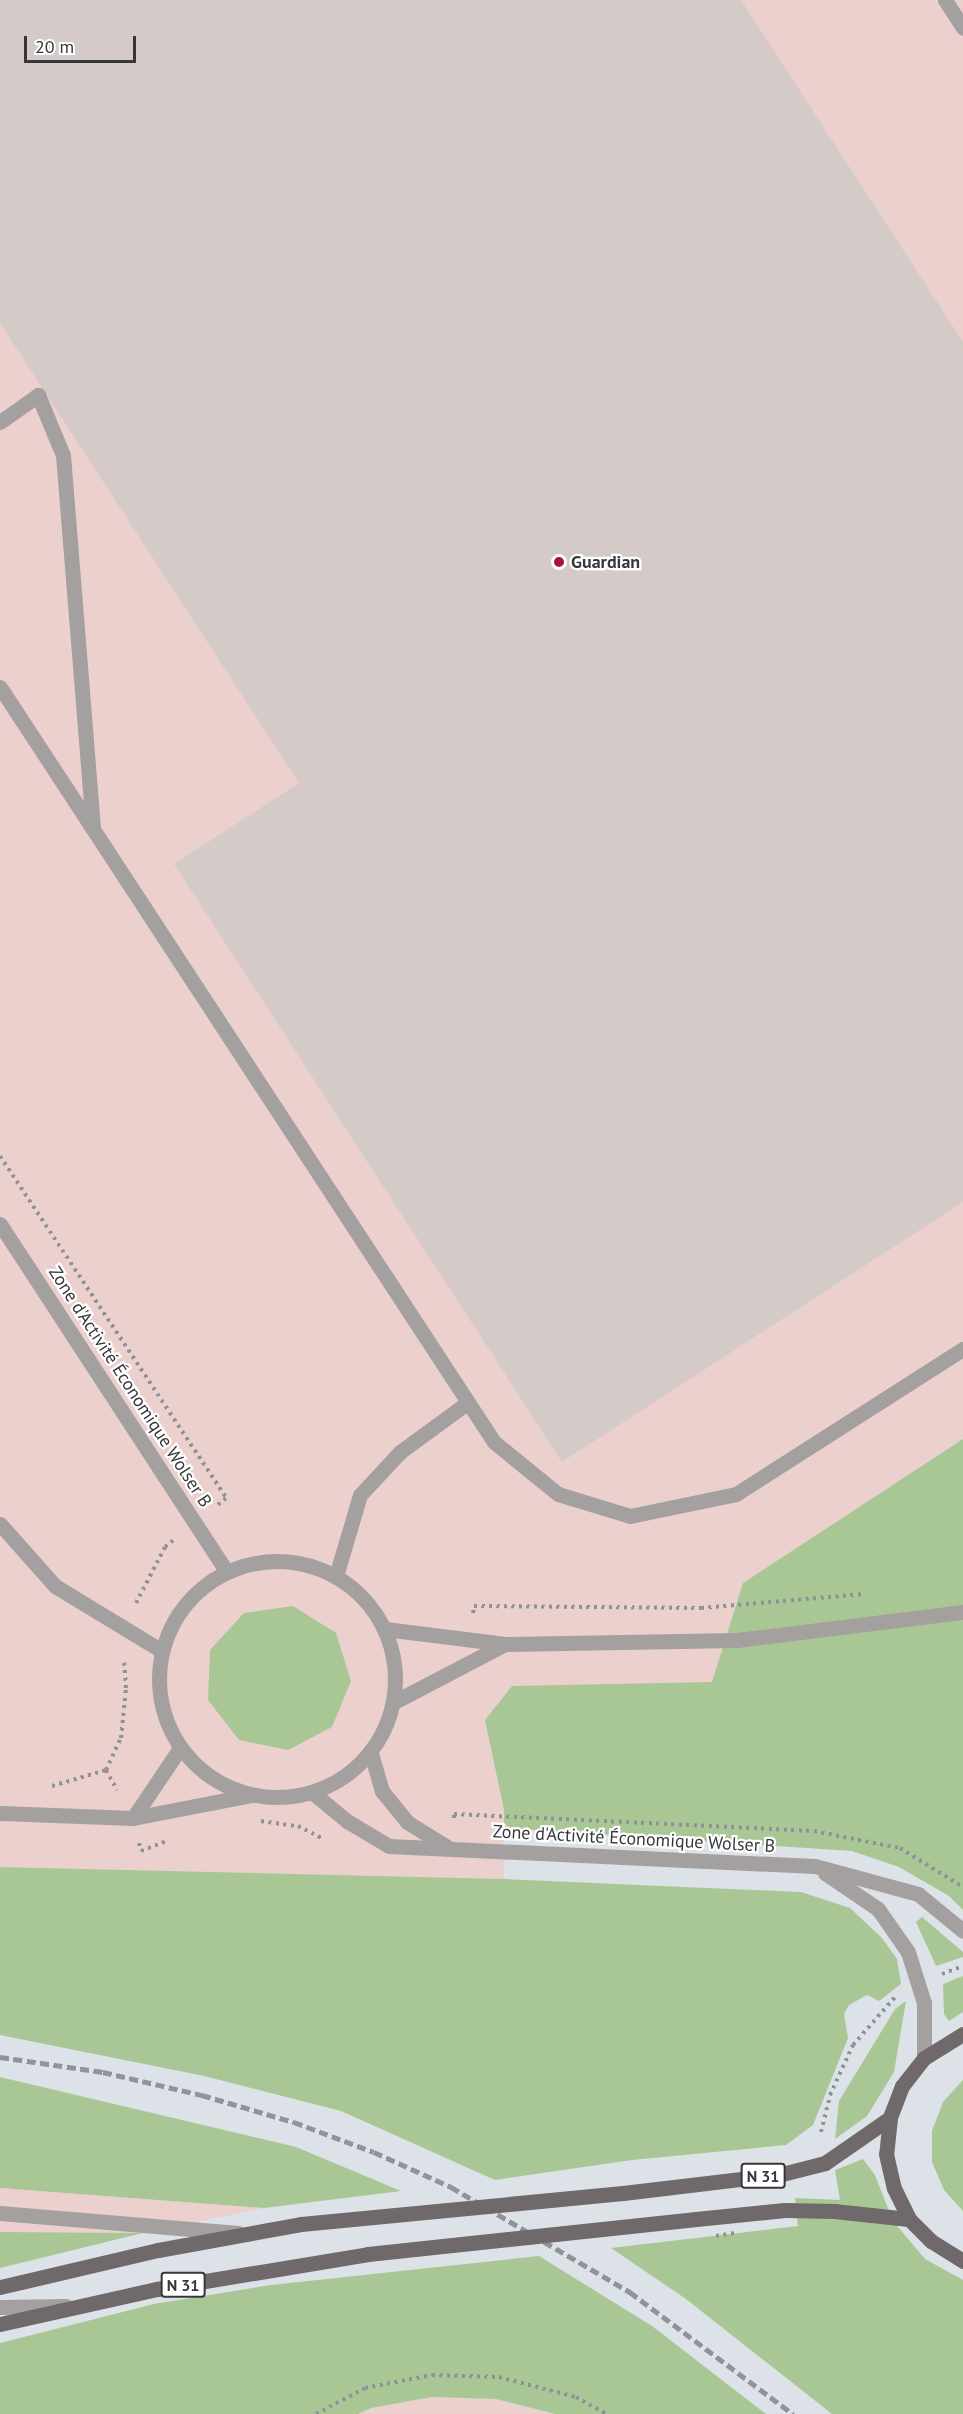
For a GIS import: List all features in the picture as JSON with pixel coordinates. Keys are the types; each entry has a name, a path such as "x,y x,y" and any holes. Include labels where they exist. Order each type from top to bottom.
{"main road":[{"path":"963,2034 924,2058 902,2086 890,2118 886,2154 894,2188 909,2219 931,2241 963,2260"},
{"name":"N 31","path":"0,2287 158,2250 301,2224 623,2193 782,2174 825,2163 890,2118"},
{"name":"N 31","path":"0,2324 85,2305 368,2254 785,2210 834,2211 909,2219"}],"lane":[{"path":"945,0 963,28"},
{"path":"0,422 38,395 63,455 94,830"},
{"path":"0,687 494,1442 558,1494 630,1516 736,1494 963,1348"},
{"name":"Zone d'Activité Économique Wolser B","path":"0,1224 227,1572"},
{"path":"336,1576 360,1495 400,1452 467,1402"},
{"path":"0,1524 55,1586 162,1651"},
{"path":"0,1813 133,1818 251,1795 282,1798 313,1793 345,1777 371,1753 385,1729 394,1702 395,1665 385,1629 365,1599 336,1576 291,1563 263,1562 227,1572 198,1591 175,1618 162,1651 159,1685 165,1718 180,1748 211,1778 251,1795"},
{"path":"385,1629 505,1644 737,1640 963,1612"},
{"path":"394,1702 505,1644"},
{"path":"133,1818 180,1748"},
{"name":"Zone d'Activité Économique Wolser B","path":"371,1753 382,1791 407,1822 451,1850"},
{"name":"Zone d'Activité Économique Wolser B","path":"313,1793 347,1821 389,1846 815,1866 918,1894 963,1930"},
{"path":"815,1866 878,1909 908,1952 924,2003 924,2058"},
{"path":"0,2212 253,2234"},
{"path":"0,2307 85,2305"}],"path":[{"path":"471,1640 474,1606 700,1608 875,1593"},
{"path":"45,1789 106,1770"},
{"path":"825,2163 820,2136 830,2095 853,2045 892,1999 917,1982 963,1966"},
{"path":"316,2414 365,2388 432,2375 499,2377 576,2397 607,2414"}],"shaded area":[{"name":"Guardian","path":"0,0 963,0 963,1439 743,1583 712,1682 512,1687 485,1720 504,1810 504,1879 0,1867"},
{"path":"0,2188 264,2208 143,2233 0,2232"},
{"path":"432,2397 496,2399 555,2414 358,2414 371,2408"}],"green space":[{"path":"963,1439 963,1910 949,1896 899,1867 852,1851 504,1828 504,1810 485,1720 512,1686 712,1682 743,1583"},
{"path":"293,1606 336,1633 351,1681 332,1727 288,1750 239,1740 208,1700 210,1650 244,1613"},
{"path":"0,1867 504,1879 801,1892 850,1908 882,1938 897,1959 901,1984 879,2001 867,1995 849,2005 844,2014 848,2038 813,2125 786,2145 632,2160 495,2180 341,2111 204,2076 0,2035"},
{"path":"922,1917 963,1952 963,1957 936,1966 916,1922"},
{"path":"963,1976 963,2012 949,2021 944,2014 943,1984"},
{"path":"906,2001 894,2072 867,2116 835,2139 839,2101 895,2009"},
{"path":"0,2077 296,2147 401,2191 264,2208 0,2188"},
{"path":"963,2080 963,2211 944,2190 932,2162 932,2131 943,2102"},
{"path":"863,2159 875,2175 893,2221 925,2259 963,2280 963,2414 832,2414 686,2299 611,2248 798,2226 795,2198 840,2200 835,2170"},
{"path":"0,2232 143,2233 0,2268"},
{"path":"539,2256 652,2326 766,2414 555,2414 496,2399 432,2397 371,2408 358,2414 0,2414 0,2343 154,2304 271,2285"}],"building":[{"name":"Guardian","path":"0,0 741,0 963,342 963,1202 562,1462 174,864 299,783 0,323"}],"railway":[{"path":"0,2057 103,2072 202,2095 294,2122 374,2152 451,2187 630,2292 793,2414"}],"place":[{"name":"Guardian","path":"559,562"}]}
